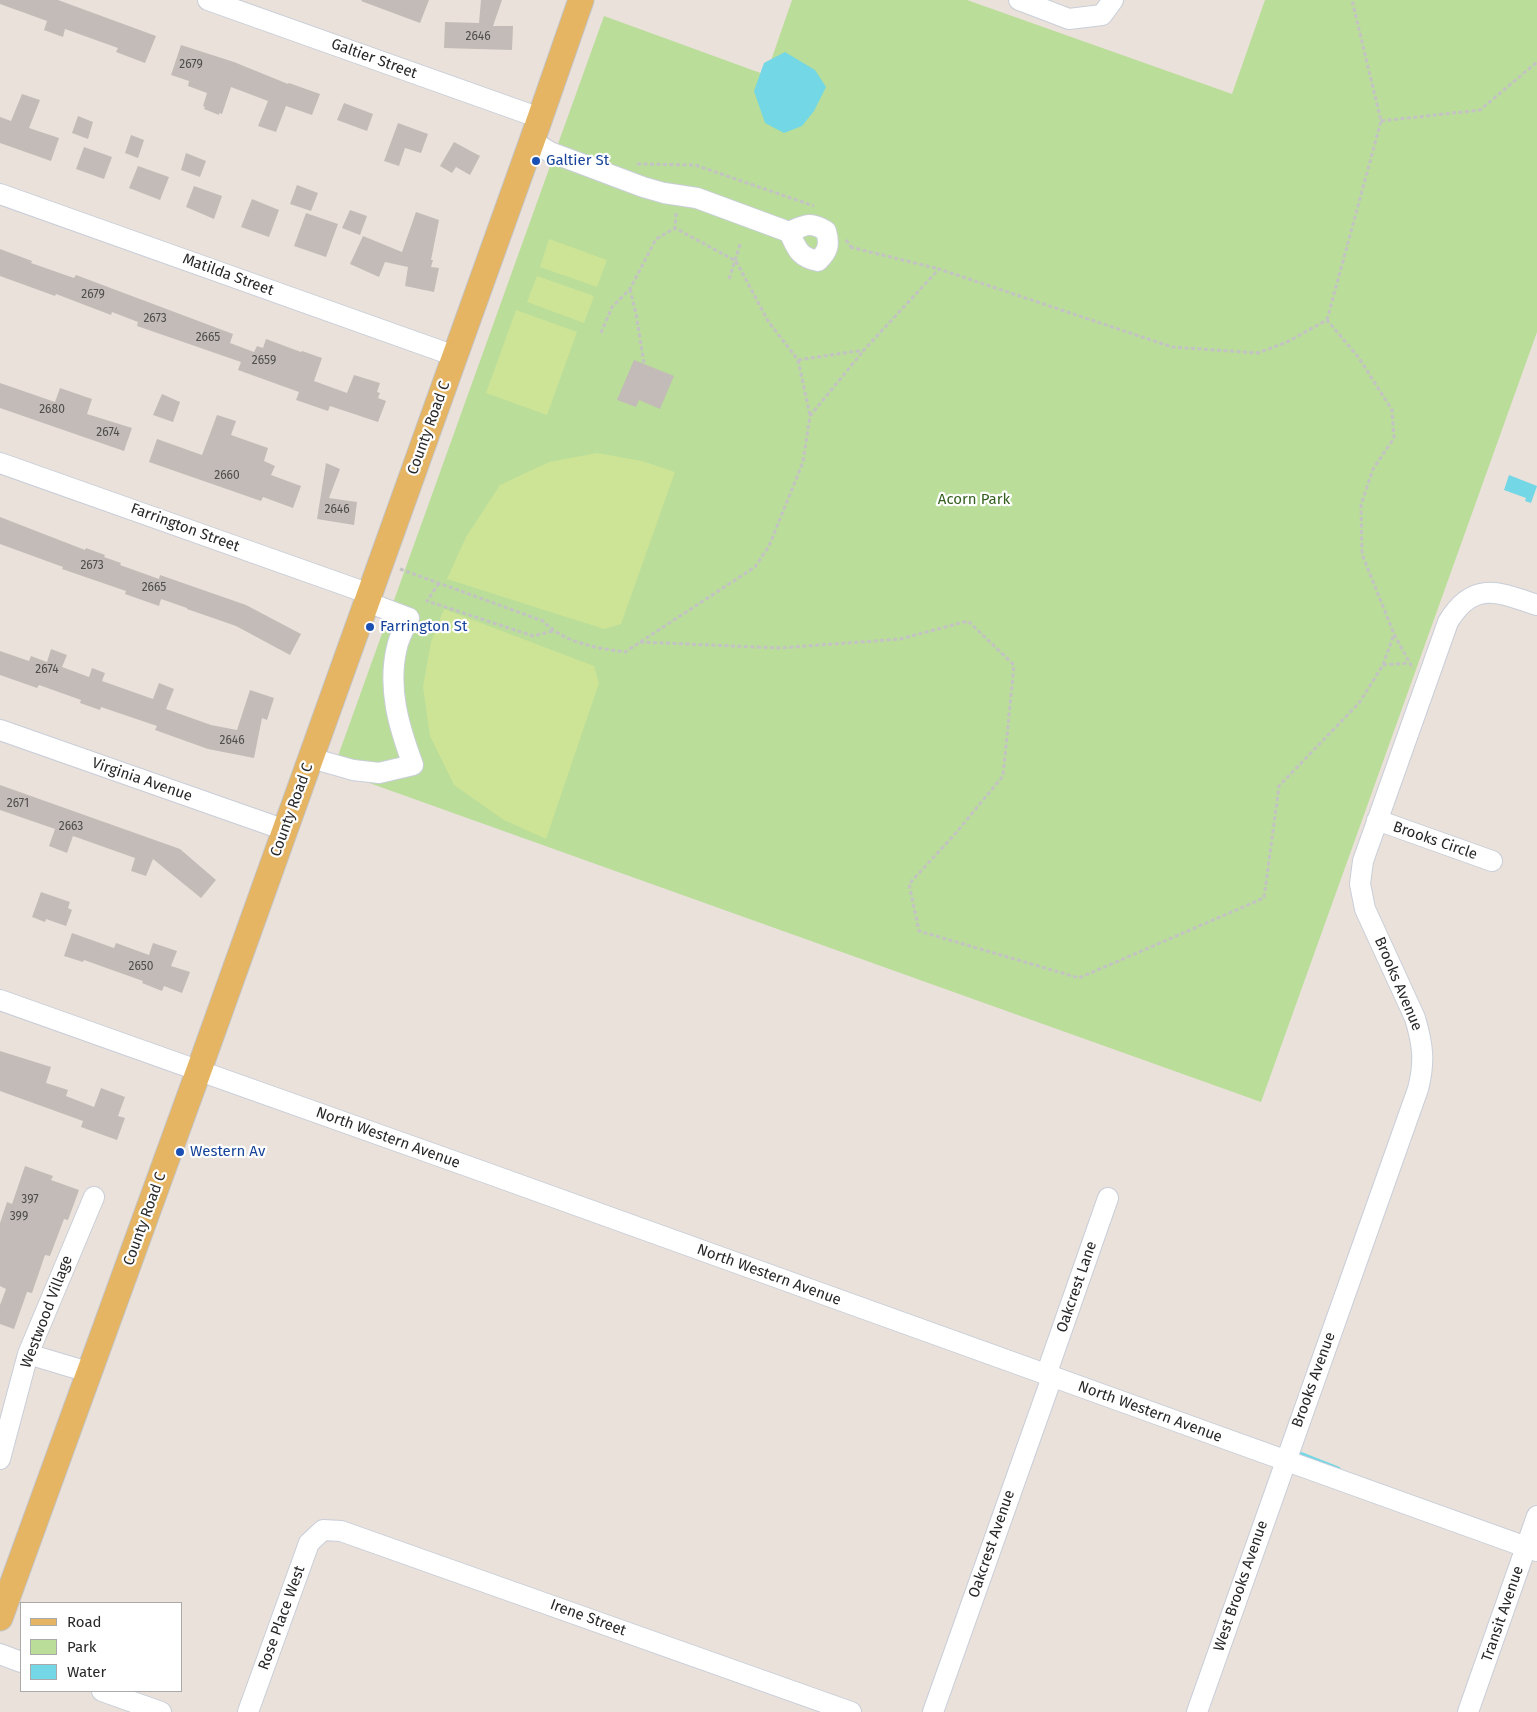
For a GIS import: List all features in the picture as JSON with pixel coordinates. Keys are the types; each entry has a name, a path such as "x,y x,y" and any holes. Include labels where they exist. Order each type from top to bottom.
{"main road":[{"name":"County Road C","path":"0,1618 199,1070 532,142 581,0"}],"street":[{"name":"Galtier Street","path":"208,0 540,118"},
{"path":"1019,0 1069,19 1102,15 1113,0"},
{"path":"532,142 550,152 664,193 697,198 789,232 805,225 816,224 836,238 818,261 807,259 799,253 789,232"},
{"name":"Matilda Street","path":"0,194 455,356"},
{"name":"Farrington Street","path":"0,463 368,598 409,618 397,646 394,668 395,698 399,727 413,765 379,773 353,770 311,758"},
{"name":"Brooks Avenue","path":"1285,1461 1422,1075 1421,1037 1415,1018 1365,909 1360,884 1363,861 1448,622 1456,610 1469,598 1485,592 1502,593 1537,605"},
{"name":"Virginia Avenue","path":"0,730 285,830"},
{"name":"Brooks Circle","path":"1377,820 1492,861"},
{"name":"North Western Avenue","path":"0,1000 1531,1549"},
{"name":"Westwood Village","path":"0,1459 28,1354 94,1197"},
{"name":"Oakcrest Lane","path":"1049,1376 1108,1198"},
{"path":"28,1354 88,1372"},
{"name":"Oakcrest Avenue","path":"933,1712 1049,1376"},
{"name":"West Brooks Avenue","path":"1197,1712 1285,1461"},
{"name":"Transit Avenue","path":"1468,1712 1531,1549 1537,1516"},
{"name":"Rose Place West","path":"248,1712 309,1543 324,1530"},
{"name":"Irene Street","path":"324,1530 341,1531 851,1712"},
{"path":"0,1654 20,1662"},
{"path":"105,1692 161,1712"}],"path":[{"path":"836,238 852,248 939,269 1172,348 1258,353 1287,342 1327,320 1381,121 1352,0"},
{"path":"1381,121 1480,110 1537,62"},
{"path":"633,164 695,164 818,208"},
{"path":"675,228 678,195"},
{"path":"400,569 543,621 552,632 591,647 625,652 755,567 769,546 802,462 810,416 798,360 768,321 736,261 675,228"},
{"path":"601,333 612,307 630,288 656,240 675,228"},
{"path":"836,238 852,248"},
{"path":"729,279 741,242"},
{"path":"810,416 864,350 939,269"},
{"path":"630,288 644,363"},
{"path":"1327,320 1359,358 1392,410 1394,438 1373,469 1361,505 1362,554 1394,634 1424,690"},
{"path":"798,360 864,350"},
{"path":"439,583 427,601 533,636 552,632"},
{"path":"640,642 780,648 900,639 968,621 1014,665 1003,776 955,834 909,884 919,932 1079,978 1264,898 1279,786 1359,703 1383,665 1394,634"},
{"path":"1383,665 1409,663"}],"green space":[{"name":"Acorn Park","path":"792,0 967,0 1232,94 1265,0 1537,0 1537,332 1261,1102 333,770 604,16 766,75"},
{"path":"549,239 607,260 597,287 540,267"},
{"path":"537,276 594,296 584,323 527,302"},
{"path":"516,310 577,332 547,415 486,393"},
{"path":"597,453 642,461 675,472 621,624 604,629 447,579 466,537 500,485 549,462"},
{"path":"444,609 594,666 599,683 546,839 504,820 454,785 430,736 423,687 431,642"}],"water":[{"path":"785,52 815,70 826,87 814,111 802,126 784,133 765,123 754,91 764,63"},
{"path":"1509,475 1537,486 1531,503 1525,501 1526,498 1504,490"}],"building":[{"path":"0,0 58,0 156,36 145,63 116,52 118,48 65,29 63,37 44,30 47,21 0,4"},
{"path":"362,0 429,0 420,23"},
{"path":"481,0 502,0 493,26 513,26 512,50 444,48 445,22 479,23"},
{"path":"181,45 234,62 288,84 320,94 312,115 286,106 276,132 258,126 268,101 231,87 222,114 219,113 219,115 204,109 205,107 203,106 207,93 188,86 189,81 171,75"},
{"path":"22,94 40,100 29,128 59,138 51,161 0,143 0,117 11,121"},
{"path":"344,103 373,114 367,131 337,120"},
{"path":"78,116 93,122 88,139 72,133"},
{"path":"398,123 428,134 421,153 405,148 399,166 384,161"},
{"path":"131,135 144,140 138,158 125,153"},
{"path":"454,142 480,156 470,175 456,167 452,173 440,166"},
{"path":"84,147 112,157 104,179 76,169"},
{"path":"186,153 206,161 200,177 181,170"},
{"path":"138,166 169,177 160,200 129,188"},
{"path":"297,185 318,193 311,211 290,204"},
{"path":"194,186 222,196 214,219 186,207"},
{"path":"252,199 279,210 269,237 241,227"},
{"path":"350,210 367,216 360,235 342,228"},
{"path":"416,212 439,220 431,260 433,260 431,267 439,268 434,292 405,286 408,267 385,262 379,277 350,264 363,236 402,252"},
{"path":"306,213 338,224 326,257 294,246"},
{"path":"0,249 32,261 31,263 74,278 76,275 233,334 230,343 254,352 257,346 263,348 266,339 322,358 314,381 347,393 354,375 380,383 377,392 380,393 378,398 386,401 378,422 330,406 328,411 296,400 299,392 238,370 241,362 137,326 138,322 112,312 111,315 56,294 55,296 0,276"},
{"path":"634,360 674,376 660,409 639,400 636,407 617,400"},
{"path":"0,383 55,402 60,388 92,399 87,414 132,428 124,451 0,408"},
{"path":"162,394 180,402 173,422 153,415"},
{"path":"217,415 236,421 231,435 268,448 264,461 275,466 271,475 301,486 293,508 263,497 261,501 149,462 157,439 202,455"},
{"path":"326,463 340,469 329,498 357,502 354,525 317,519"},
{"path":"0,517 85,550 86,548 105,555 104,557 121,563 120,565 159,579 160,575 246,605 301,634 290,655 236,626 161,599 159,606 125,594 126,591 62,569 63,567 0,544"},
{"path":"51,649 67,655 62,667 89,677 92,668 105,673 102,681 153,699 159,683 174,689 166,709 211,725 237,730 250,690 274,698 267,720 262,718 254,758 208,749 155,730 157,726 101,707 100,710 80,703 81,700 39,685 37,688 0,675 0,651 29,661 31,656 47,662"},
{"path":"0,785 180,849 216,880 201,898 153,859 146,876 131,871 135,858 73,836 67,853 49,846 55,829 0,810"},
{"path":"41,892 70,902 68,908 72,910 66,926 46,919 45,922 32,917"},
{"path":"72,933 114,948 116,943 149,955 153,943 177,951 171,966 190,972 182,993 164,986 162,991 142,983 143,981 84,960 83,962 64,956"},
{"path":"0,1051 51,1067 46,1083 68,1090 66,1096 94,1107 101,1088 125,1097 118,1116 125,1118 117,1140 81,1127 83,1121 0,1091"},
{"path":"25,1166 53,1176 51,1180 79,1190 68,1220 64,1219 50,1256 45,1255 32,1293 27,1292 14,1329 0,1324 0,1305 6,1289 0,1286 0,1223 7,1202 12,1204"}],"waterway":[{"path":"1297,1460 1300,1454 1338,1469"}],"place":[{"name":"Galtier St","path":"536,161"},
{"name":"Farrington St","path":"370,627"},
{"name":"Western Av","path":"180,1152"}]}
